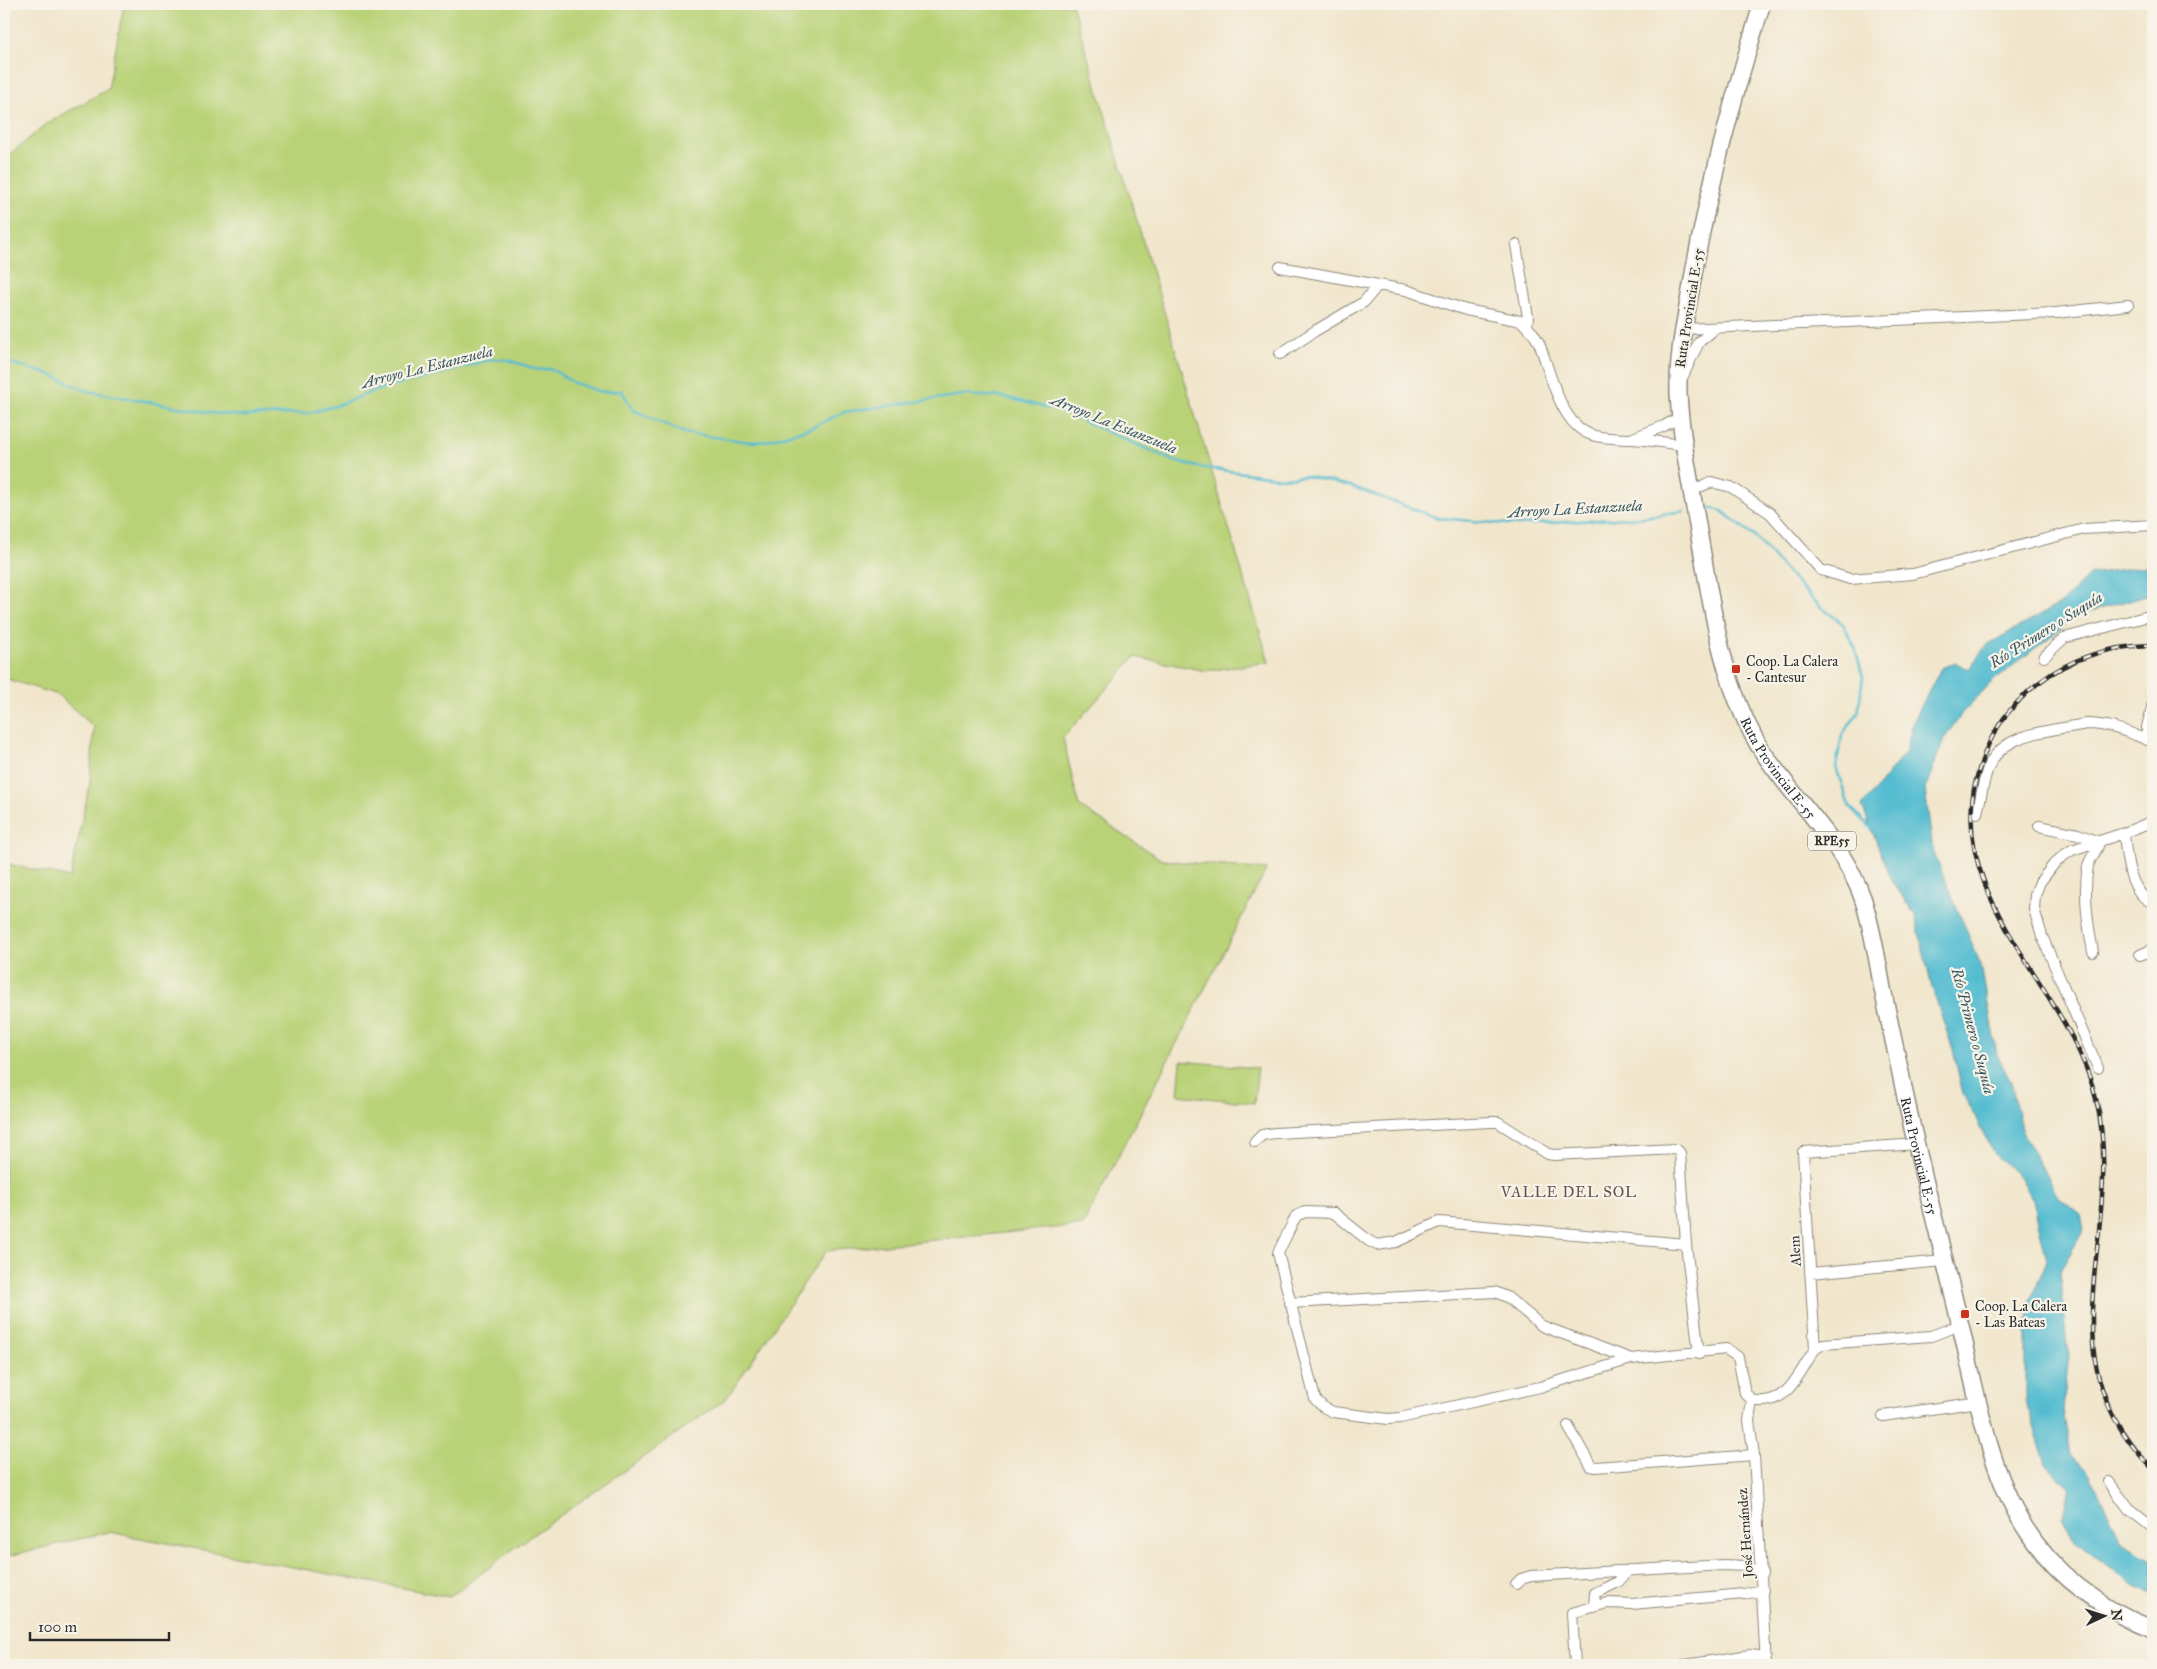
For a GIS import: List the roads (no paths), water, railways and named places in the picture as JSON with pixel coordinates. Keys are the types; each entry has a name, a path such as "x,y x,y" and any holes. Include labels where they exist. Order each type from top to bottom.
{"main road":[{"name":"Ruta Provincial E-55","path":"1762,4 1729,112 1705,215 1683,329 1678,386 1680,417 1691,491 1719,644 1740,708 1772,765 1843,856 1861,895 1872,930 1917,1144 1944,1261 1979,1402 2004,1484 2017,1513 2032,1538 2054,1564 2077,1586 2105,1606 2153,1629"}],"street":[{"path":"1516,245 1528,317 1527,327"},
{"path":"1280,267 1406,290 1466,310 1515,320 1527,327 1539,343 1563,407 1575,424 1590,435 1601,438 1631,438 1684,445"},
{"path":"1280,354 1315,330 1364,302 1378,285"},
{"path":"1683,329 2056,313 2128,305"},
{"path":"1678,386 1699,342 1720,326"},
{"path":"1631,438 1664,426 1680,417"},
{"path":"1691,491 1711,482 1731,487 1770,514 1821,570 1850,579 1913,574 2084,528 2153,525"},
{"path":"2044,657 2064,638 2153,615"},
{"path":"1977,813 1988,768 1995,755 2010,741 2086,724 2097,724 2111,726 2150,741 2152,709"},
{"path":"2098,1068 2042,936 2034,909 2035,895 2040,882 2054,864 2072,850 2124,834 2153,821"},
{"path":"2038,826 2078,834 2099,842"},
{"path":"2124,834 2126,853 2137,890 2142,897 2153,903"},
{"path":"2093,952 2087,884 2090,859 2096,852 2099,842"},
{"path":"2140,955 2153,949"},
{"path":"1254,1142 1262,1135 1275,1133 1498,1122 1554,1156 1676,1149 1680,1153 1686,1244 1699,1354"},
{"name":"Alem","path":"1815,1349 1803,1152 1917,1144"},
{"path":"1686,1244 1439,1222 1430,1224 1396,1242 1377,1245 1369,1241 1334,1213 1305,1212 1296,1216 1278,1253 1315,1399 1323,1408 1341,1414 1388,1419 1414,1416 1540,1387 1631,1359 1726,1350 1732,1351 1738,1357 1745,1393 1752,1400 1772,1402 1782,1397 1815,1349 1831,1343 1931,1336 1960,1325"},
{"path":"1810,1273 1944,1261"},
{"path":"1290,1303 1496,1292 1507,1297 1542,1326 1631,1359"},
{"name":"José Hernández","path":"1752,1400 1749,1421 1754,1455 1766,1661"},
{"path":"1883,1416 1979,1402"},
{"path":"1568,1426 1592,1466 1596,1467 1754,1455"},
{"path":"2109,1482 2129,1509 2153,1528"},
{"path":"1516,1584 1521,1579 1531,1576 1736,1564 1762,1573"},
{"path":"1594,1607 1595,1593 1618,1582 1629,1570"},
{"path":"1576,1665 1572,1614 1607,1603 1642,1603 1744,1594 1763,1590"},
{"path":"1685,1665 1750,1655 1766,1661"}],"water":[{"name":"Río Primero o Suquía","path":"2153,565 2153,593 2077,616 1993,681 1962,713 1944,739 1925,789 1933,851 1981,965 1997,1055 2011,1082 2021,1129 2058,1197 2081,1215 2084,1230 2060,1271 2069,1354 2063,1410 2071,1454 2091,1475 2122,1543 2153,1561 2153,1593 2134,1586 2077,1541 2063,1516 2069,1488 2046,1464 2026,1401 2026,1329 2031,1300 2047,1260 2033,1201 2019,1176 1994,1154 1963,1094 1953,1050 1932,988 1915,915 1892,881 1862,806 1906,752 1912,724 1941,668 1956,663 1969,669 1985,646 2061,603 2090,574"}],"waterway":[{"name":"Arroyo La Estanzuela","path":"4,361 51,375 87,391 212,413 245,416 308,413 335,406 382,388 492,359 509,360 539,370 551,369 574,383 602,392 622,391 633,410 685,433 750,442 766,441 813,427 844,412 963,395 1004,397 1063,412 1174,461 1198,467 1283,478 1306,476 1350,486 1438,518 1519,525 1644,517 1684,511"},
{"name":"Arroyo La Estanzuela","path":"1701,509 1709,508 1722,511 1755,537 1821,607 1843,624 1855,648 1863,677 1858,713 1842,735 1836,767 1849,806 1872,829"}],"railway":[{"path":"2153,645 2114,649 2077,660 2043,679 2028,692 2001,722 1986,750 1976,780 1971,824 1978,865 1994,905 2062,1019 2082,1058 2096,1099 2103,1148 2102,1196 2093,1290 2092,1336 2100,1381 2119,1425 2153,1469"}],"place":[{"name":"Coop. La Calera - Cantesur","path":"1736,669"},
{"name":"Coop. La Calera - Las Bateas","path":"1965,1314"}],"district":[{"name":"VALLE DEL SOL","path":"1569,1192"}]}
